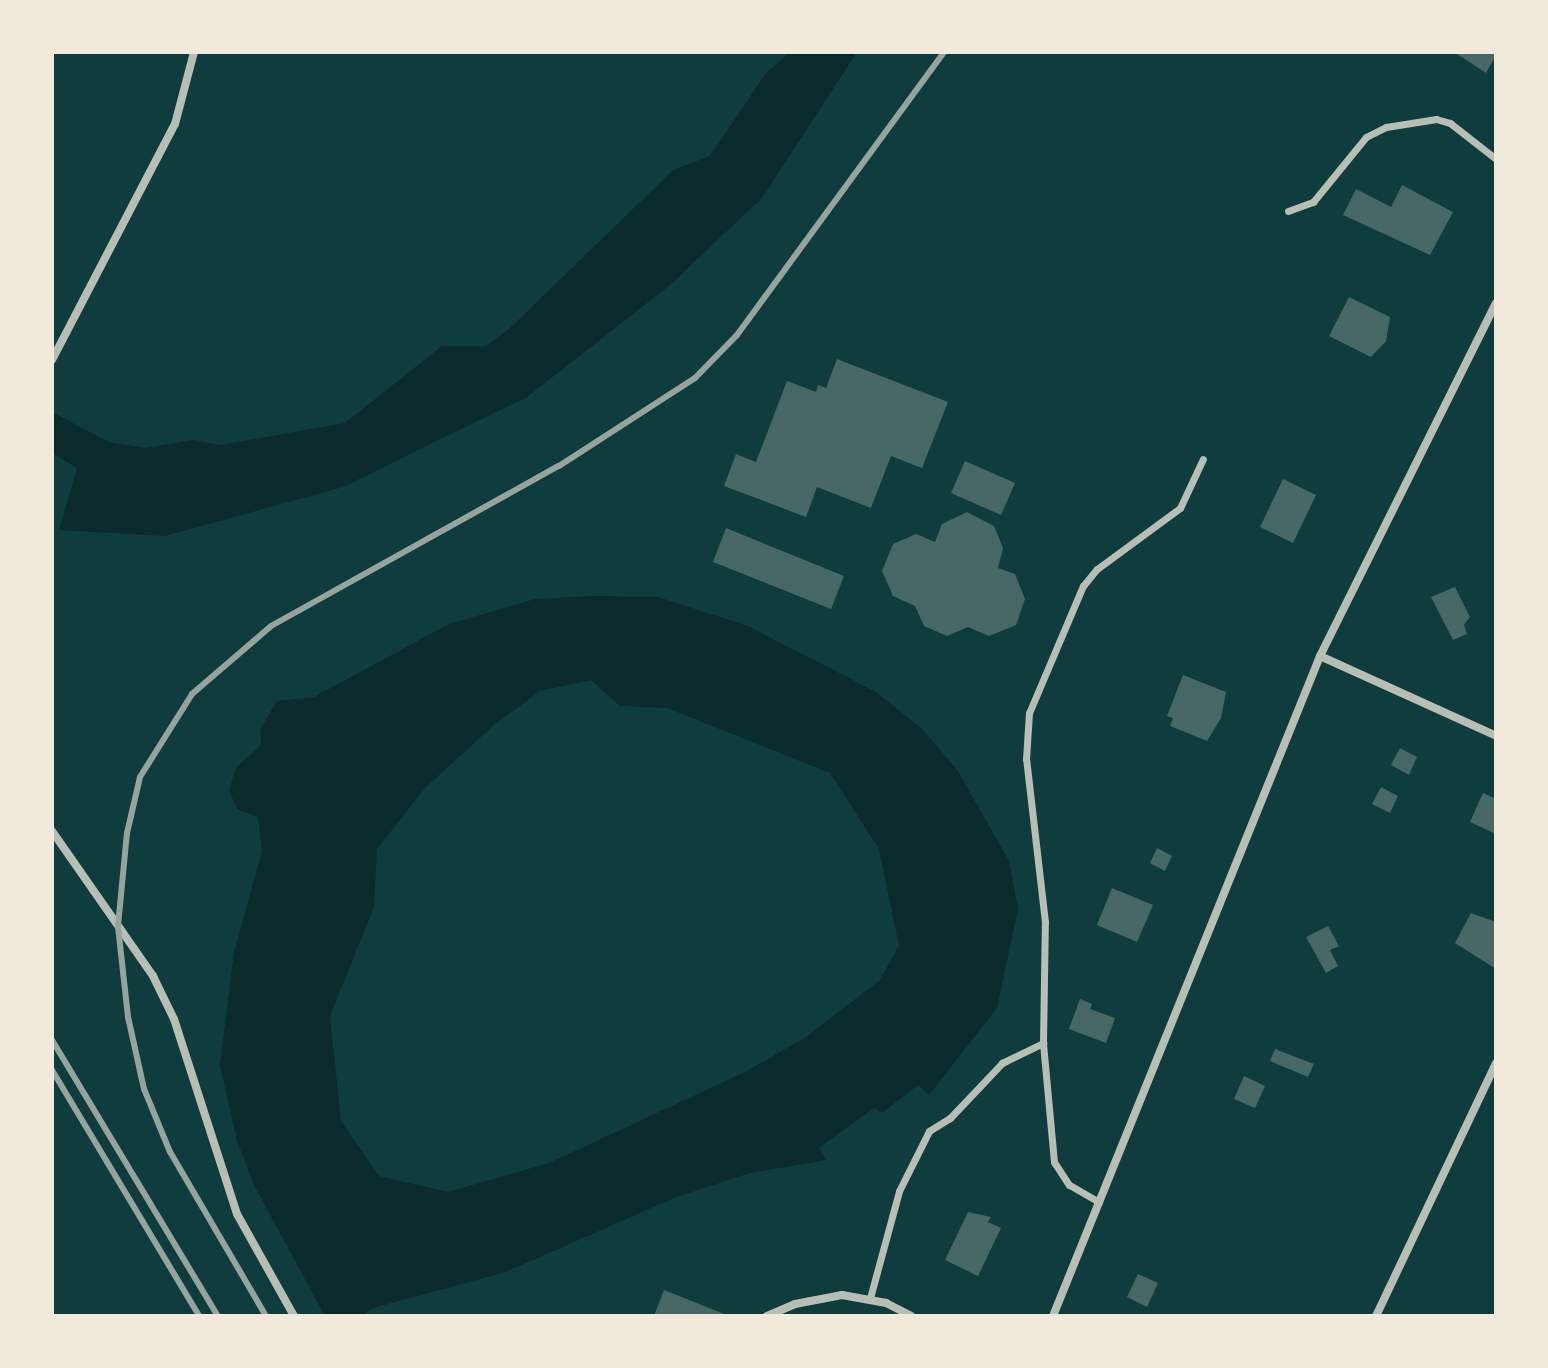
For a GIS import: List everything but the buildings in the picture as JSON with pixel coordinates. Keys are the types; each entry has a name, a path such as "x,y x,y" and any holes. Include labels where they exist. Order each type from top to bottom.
{"street":[{"path":"52,360 175,124 194,52"},
{"path":"1288,211 1313,202 1366,137 1386,127 1436,119 1450,123 1496,159"},
{"path":"1053,1316 1320,656 1496,303"},
{"path":"1099,1202 1069,1185 1054,1162 1043,1043 1045,922 1026,759 1029,713 1083,586 1097,569 1180,508 1203,459"},
{"path":"1320,656 1496,736"},
{"path":"52,831 153,976 174,1019 237,1214 294,1316"},
{"path":"870,1298 899,1191 929,1131 950,1118 1002,1063 1043,1043"},
{"path":"1376,1316 1496,1063"},
{"path":"767,1316 816,1298 870,1298 911,1316"}],"water":[{"path":"790,52 857,52 762,198 670,285 527,397 343,487 165,536 59,530 77,468 52,453 52,412 109,442 146,448 194,440 220,445 345,423 442,346 486,346 510,328 673,170 710,156 766,73"},
{"path":"658,597 748,626 876,692 922,729 958,771 1009,861 1018,909 997,1008 929,1095 918,1085 882,1113 874,1108 819,1148 826,1160 750,1173 674,1198 506,1272 373,1308 362,1316 325,1316 255,1187 237,1141 220,1065 234,952 262,851 258,817 237,809 229,790 236,768 261,745 260,730 277,701 314,697 449,624 535,599","holes":["591,680 620,706 667,708 830,773 879,849 899,946 880,980 806,1037 743,1073 549,1163 448,1192 379,1176 341,1121 330,1016 374,907 377,849 425,788 495,724 540,691"]}],"railway":[{"path":"266,1316 170,1152 144,1089 128,1017 118,926 127,833 140,777 192,694 271,626 559,466 695,378 737,335 944,52"},
{"path":"52,1040 218,1316"},
{"path":"52,1070 199,1316"}]}
